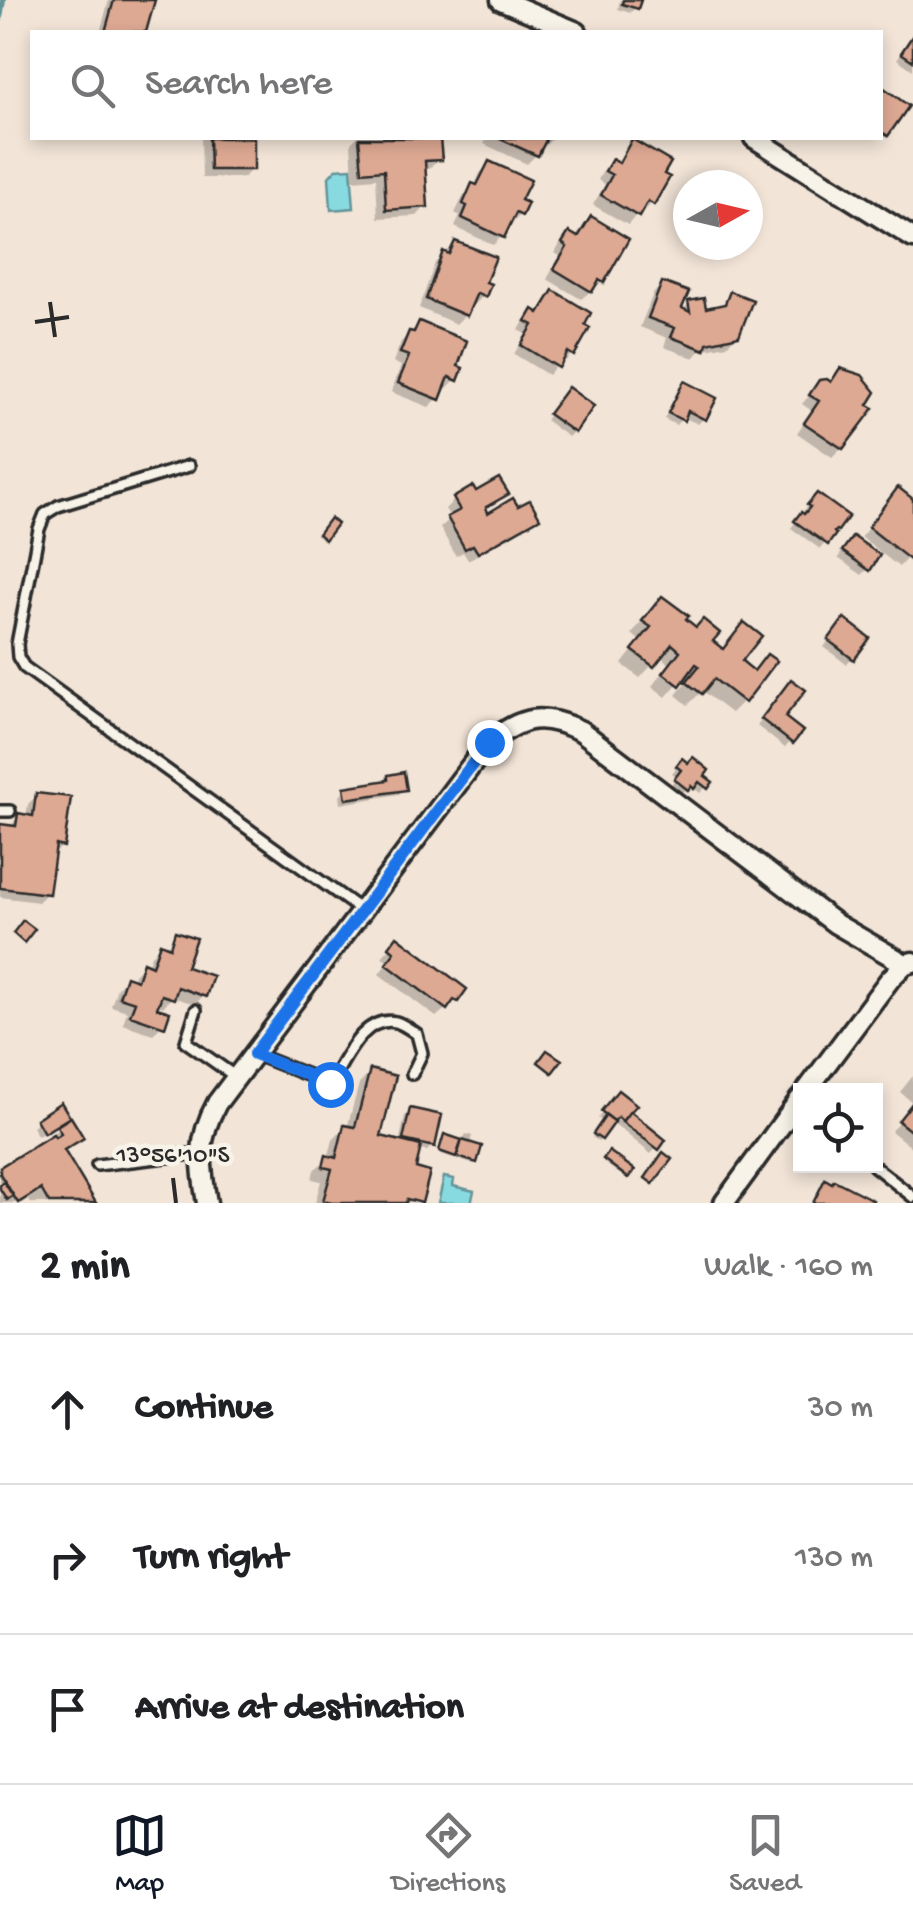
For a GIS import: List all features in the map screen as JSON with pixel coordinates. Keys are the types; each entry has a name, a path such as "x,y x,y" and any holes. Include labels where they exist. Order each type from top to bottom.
{"street":[{"path":"500,0 571,30"},
{"path":"757,140 913,238"},
{"path":"206,1203 201,1153 204,1129 236,1077 489,742 512,726 534,718 559,720 581,731 836,924 909,963 890,979 814,1083"},
{"path":"724,1203 793,1112"}],"lane":[{"path":"188,466 58,506 45,514 38,529 18,656 24,667 362,911"},
{"path":"196,1010 186,1042 236,1077"},
{"path":"254,1054 330,1084 364,1031 379,1022 398,1022 417,1034 422,1053 412,1074"},
{"path":"97,1165 201,1153"},
{"path":"883,1173 913,1196"}],"water":[{"path":"351,168 354,208 331,210 329,177 336,169"},
{"path":"444,1177 454,1179 453,1186 474,1191 471,1203 438,1203"}],"building":[{"path":"114,0 155,0 147,30 106,30"},
{"path":"623,0 641,0 638,9 622,4"},
{"path":"913,35 913,61 901,53"},
{"path":"883,87 909,106 888,136 883,133"},
{"path":"209,140 254,140 254,170 210,170"},
{"path":"359,140 440,140 442,160 425,161 428,207 386,210 384,170 362,172"},
{"path":"502,140 546,140 538,156"},
{"path":"631,140 671,162 664,174 670,177 654,205 648,201 639,217 601,195 612,175 605,171 612,159 619,163"},
{"path":"489,161 531,180 521,200 528,203 522,216 516,213 504,238 462,218 472,183 477,185"},
{"path":"591,216 629,239 604,283 599,280 592,292 554,269 567,247 562,243 569,232 578,237"},
{"path":"455,241 496,257 486,282 491,284 486,297 477,293 467,316 426,299 443,251 449,254"},
{"path":"662,282 689,292 682,308 690,312 688,301 704,298 706,308 725,304 730,291 753,300 739,336 707,343 705,350 671,337 675,328 648,318"},
{"path":"553,290 591,313 585,325 590,328 574,356 568,352 559,368 521,345 533,325 526,321 533,309 539,313"},
{"path":"419,321 467,341 458,366 463,368 458,381 449,377 440,400 398,383 409,356 400,353 409,331 414,332"},
{"path":"840,368 862,375 876,392 868,405 874,408 843,449 804,423 819,401 809,395 819,380 831,382"},
{"path":"684,381 717,398 706,420 688,411 684,421 668,413"},
{"path":"568,387 594,406 575,433 548,414"},
{"path":"499,478 509,494 486,507 488,513 513,498 518,506 530,500 540,518 478,553 473,545 465,549 447,517 460,510 453,498 473,486 476,491"},
{"path":"898,487 913,499 910,560 868,527"},
{"path":"817,493 849,516 828,545 794,521 810,507 807,505"},
{"path":"330,518 337,524 325,540 318,534"},
{"path":"853,536 880,555 870,571 842,551"},
{"path":"662,596 689,616 686,619 696,627 703,619 720,633 713,641 723,649 744,622 762,636 742,661 754,671 767,654 777,661 745,703 714,679 702,694 686,682 699,666 696,664 680,686 663,673 680,651 672,644 654,667 632,650 651,627 642,621"},
{"path":"844,618 870,638 854,660 828,640"},
{"path":"791,679 806,690 785,717 803,731 793,744 761,719"},
{"path":"693,757 709,770 705,776 713,782 708,789 699,782 688,790 674,779 681,770 676,766 682,758 688,763"},
{"path":"404,772 407,790 346,799 344,787 388,780 388,775"},
{"path":"36,793 71,797 64,847 56,845 49,894 0,888 0,824 16,826 18,813 33,816"},
{"path":"23,920 35,929 24,943 13,933"},
{"path":"175,931 196,938 186,967 213,976 206,997 178,987 174,999 162,995 157,1008 170,1012 165,1027 130,1015 135,1002 119,997 126,976 137,980 143,962 152,966 160,943 170,947"},
{"path":"397,936 467,989 458,1002 454,1000 447,1010 386,964 395,952 389,947"},
{"path":"547,1050 562,1060 552,1073 538,1062"},
{"path":"370,1069 396,1076 381,1136 421,1146 416,1168 430,1172 422,1203 407,1199 406,1203 323,1201 332,1169 323,1167 326,1155 336,1158 344,1125 355,1127"},
{"path":"618,1090 637,1105 622,1121 618,1117 614,1121 601,1111"},
{"path":"61,1102 70,1117 44,1133 36,1119"},
{"path":"913,1102 913,1133 898,1121"},
{"path":"410,1108 442,1115 435,1147 403,1140"},
{"path":"630,1111 666,1140 659,1150 622,1122"},
{"path":"606,1115 615,1122 602,1140 593,1134"},
{"path":"71,1117 84,1138 64,1150 96,1203 49,1203 41,1189 18,1203 0,1174 0,1167 53,1134 55,1137 61,1133 57,1126"},
{"path":"444,1134 462,1140 456,1157 439,1151"},
{"path":"462,1140 482,1146 477,1163 457,1157"},
{"path":"609,1151 635,1170 628,1178 603,1159"},
{"path":"663,1152 672,1159 653,1184 645,1178"},
{"path":"825,1179 832,1183 834,1180 873,1200 872,1203 813,1203"},
{"path":"4,1182 13,1196 7,1200 0,1189"}],"waterway":[{"path":"0,19 3,0"}],"route":[{"path":"330,1084 254,1054 489,742"}]}
